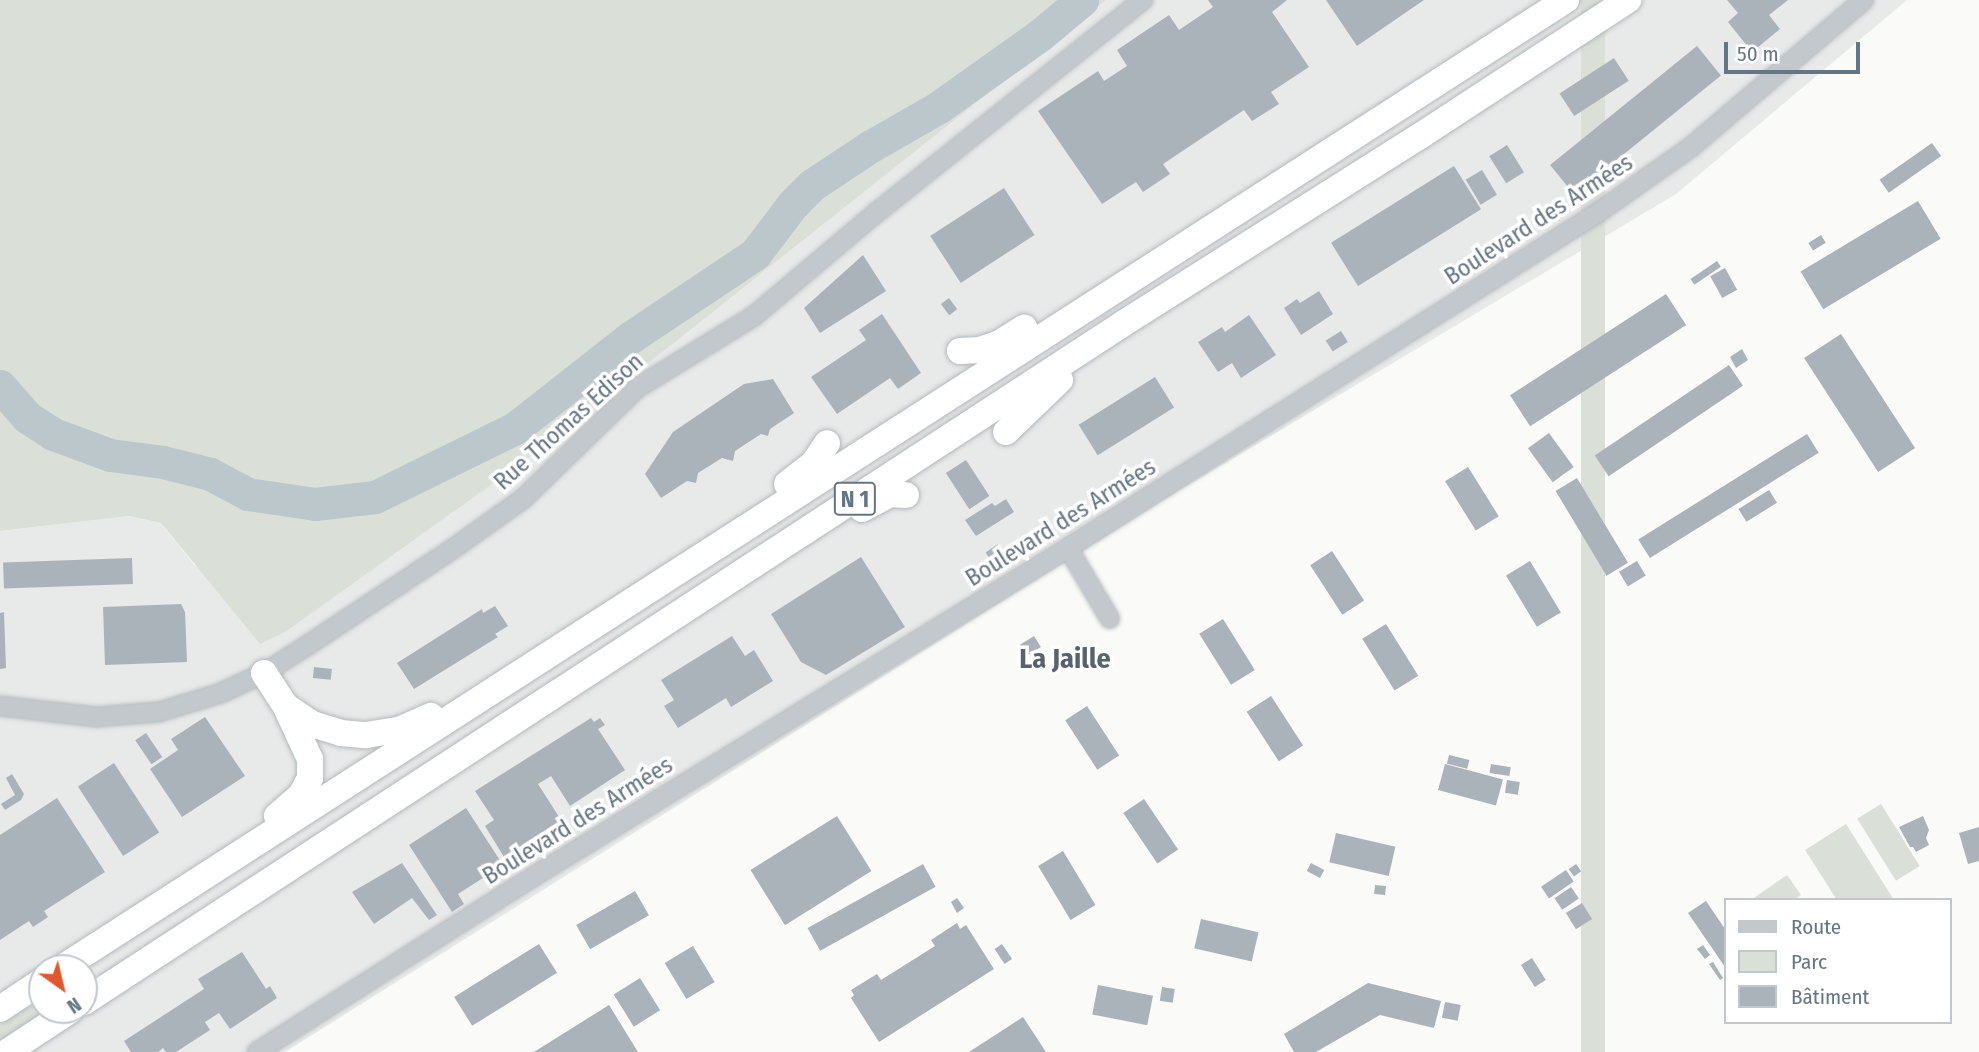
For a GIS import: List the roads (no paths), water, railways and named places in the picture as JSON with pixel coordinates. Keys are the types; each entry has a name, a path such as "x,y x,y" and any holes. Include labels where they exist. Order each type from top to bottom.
{"highway":[{"name":"N 1","path":"82,954 1566,0"},
{"name":"N 1","path":"98,993 1124,323 1420,136 1628,0"},
{"path":"960,351 979,350 998,344 1122,268 1211,229"},
{"path":"1006,432 1124,323"},
{"path":"654,587 813,464 827,443"},
{"path":"678,614 883,497 906,495"},
{"path":"285,705 312,724 341,733 366,735 399,730 594,625"},
{"path":"75,954 94,936 291,807 302,795 310,778 310,759 285,705 264,673"},
{"path":"0,1009 28,990"},
{"path":"7,1052 50,1024"}],"street":[{"name":"Rue Thomas Edison","path":"0,706 96,717 129,717 206,700 264,673 454,548 524,498 637,388 754,316 876,213 1143,0"},
{"name":"Boulevard des Armées","path":"257,1052 527,880 1068,548 1599,212 1691,147 1864,0"},
{"path":"1068,548 1110,619"}],"waterway":[{"path":"0,386 27,417 53,434 110,455 163,462 210,474 248,494 315,504 375,497 515,428 631,337 755,254 793,204 812,185 871,146 939,107 1040,35 1082,0"}],"district":[{"name":"La Jaille","path":"1065,659"}]}
